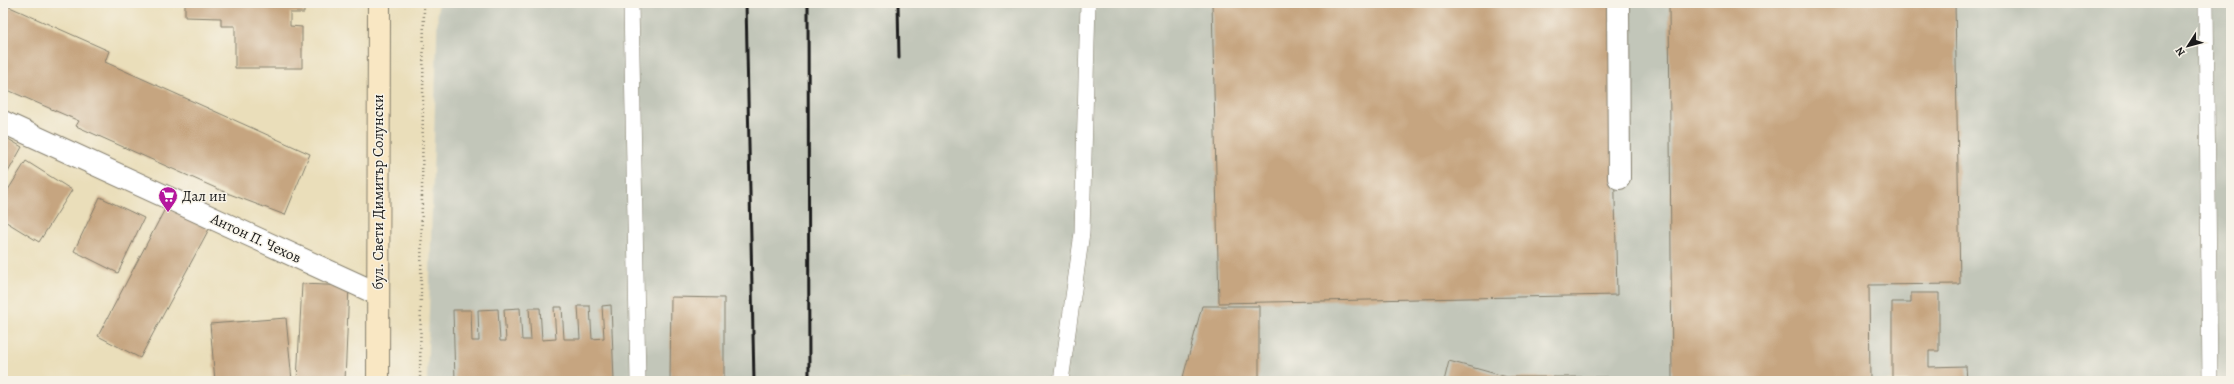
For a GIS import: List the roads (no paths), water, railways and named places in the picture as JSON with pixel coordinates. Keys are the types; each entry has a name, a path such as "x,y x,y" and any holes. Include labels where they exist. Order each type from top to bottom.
{"main road":[{"name":"бул. Свети Димитър Солунски","path":"378,381 379,3"}],"street":[{"path":"1618,3 1619,178"},
{"name":"Антон П. Чехов","path":"3,122 378,294"}],"lane":[{"path":"631,3 638,381"},
{"path":"1061,381 1082,233 1088,3"},
{"path":"2206,3 2210,381"}],"railway":[{"path":"746,3 754,381"},
{"path":"808,3 809,381"},
{"path":"898,3 899,58"}],"place":[{"name":"Дал ин","path":"168,213"}]}
